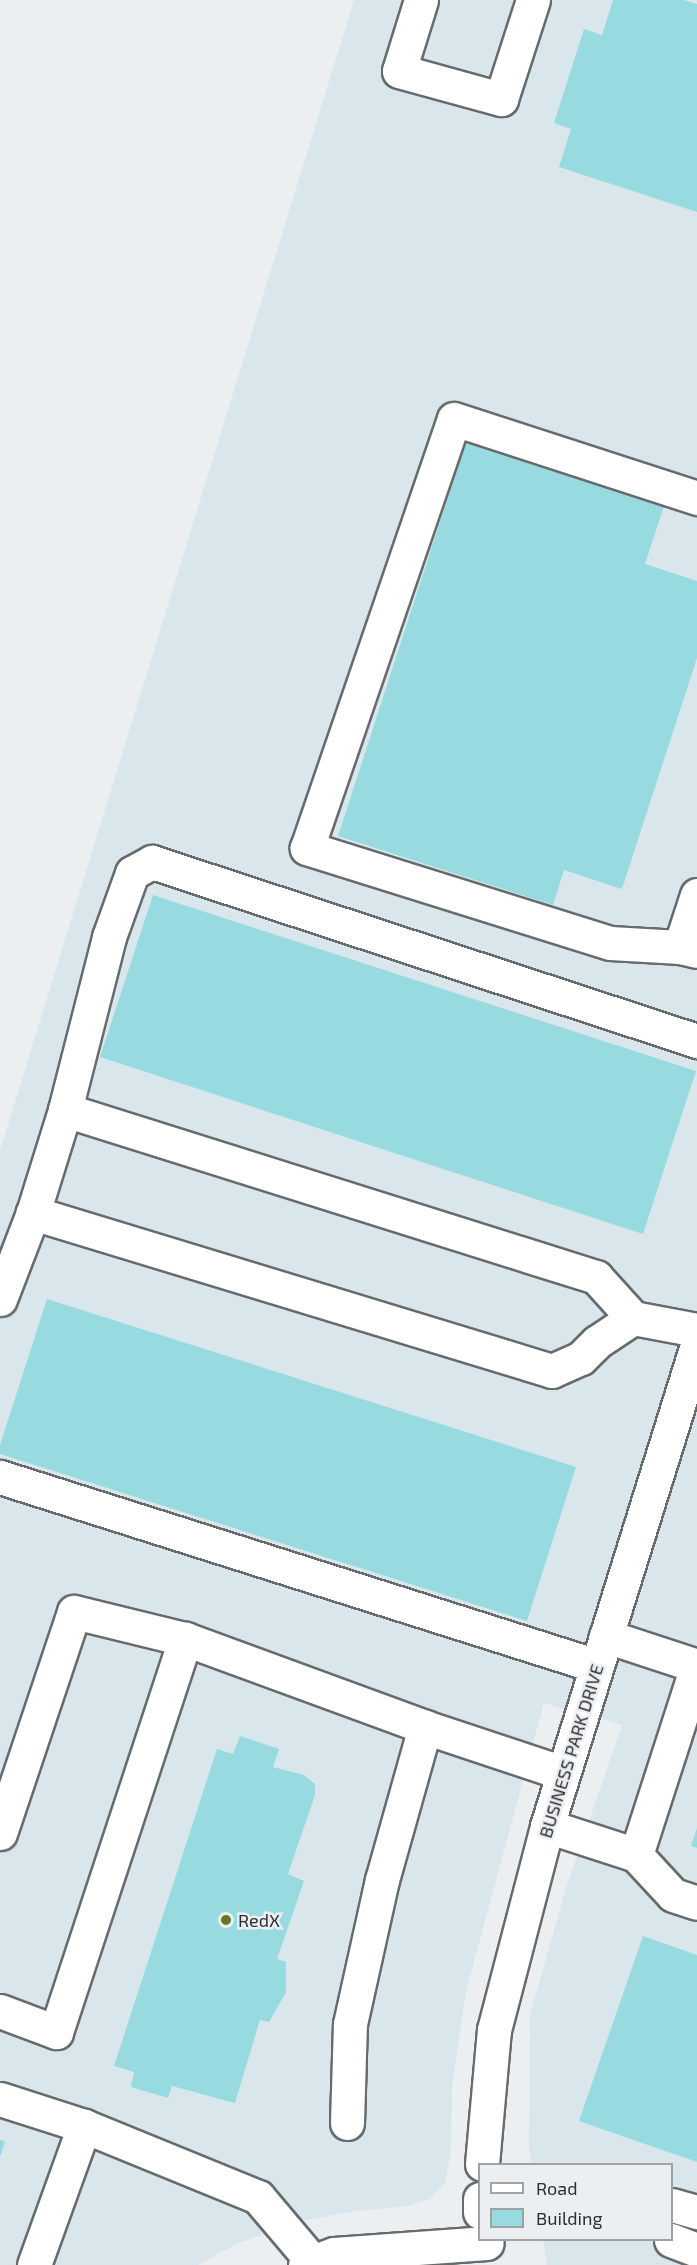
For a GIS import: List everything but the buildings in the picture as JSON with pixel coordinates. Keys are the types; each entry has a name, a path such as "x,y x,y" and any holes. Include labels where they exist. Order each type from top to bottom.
{"street":[{"path":"421,0 399,71 501,99 533,0"},
{"path":"697,498 454,419 307,848 610,943 689,949 697,895"},
{"path":"0,1299 33,1213 65,1110 109,937 132,873 152,862 697,1041"},
{"path":"65,1110 597,1277 633,1318 697,1330"},
{"path":"33,1213 552,1371 581,1358 597,1342 633,1318"},
{"name":"BUSINESS PARK DRIVE","path":"482,2163 494,2030 547,1826 697,1346"},
{"path":"0,1477 601,1651 697,1666 636,1855"},
{"path":"0,1833 74,1612 186,1639 425,1726 563,1773"},
{"path":"0,2011 56,2032 186,1639"},
{"path":"347,2123 350,2024 382,1880 425,1726"},
{"path":"547,1826 636,1855 673,1895 697,1903"},
{"path":"0,2099 84,2126 258,2197 309,2264 334,2254 478,2241"},
{"path":"34,2265 84,2126"},
{"path":"673,2205 697,2212"},
{"path":"673,2241 697,2250"}],"shaded area":[{"path":"354,0 697,0 697,2265 547,2265 543,2241 673,2241 673,2163 532,2163 529,2148 530,2015 566,1888 622,1725 544,1703 466,1991 452,2087 451,2150 445,2183 430,2199 408,2206 357,2211 305,2220 236,2244 198,2265 0,2265 0,1151"}],"place":[{"name":"RedX","path":"226,1920"}]}
